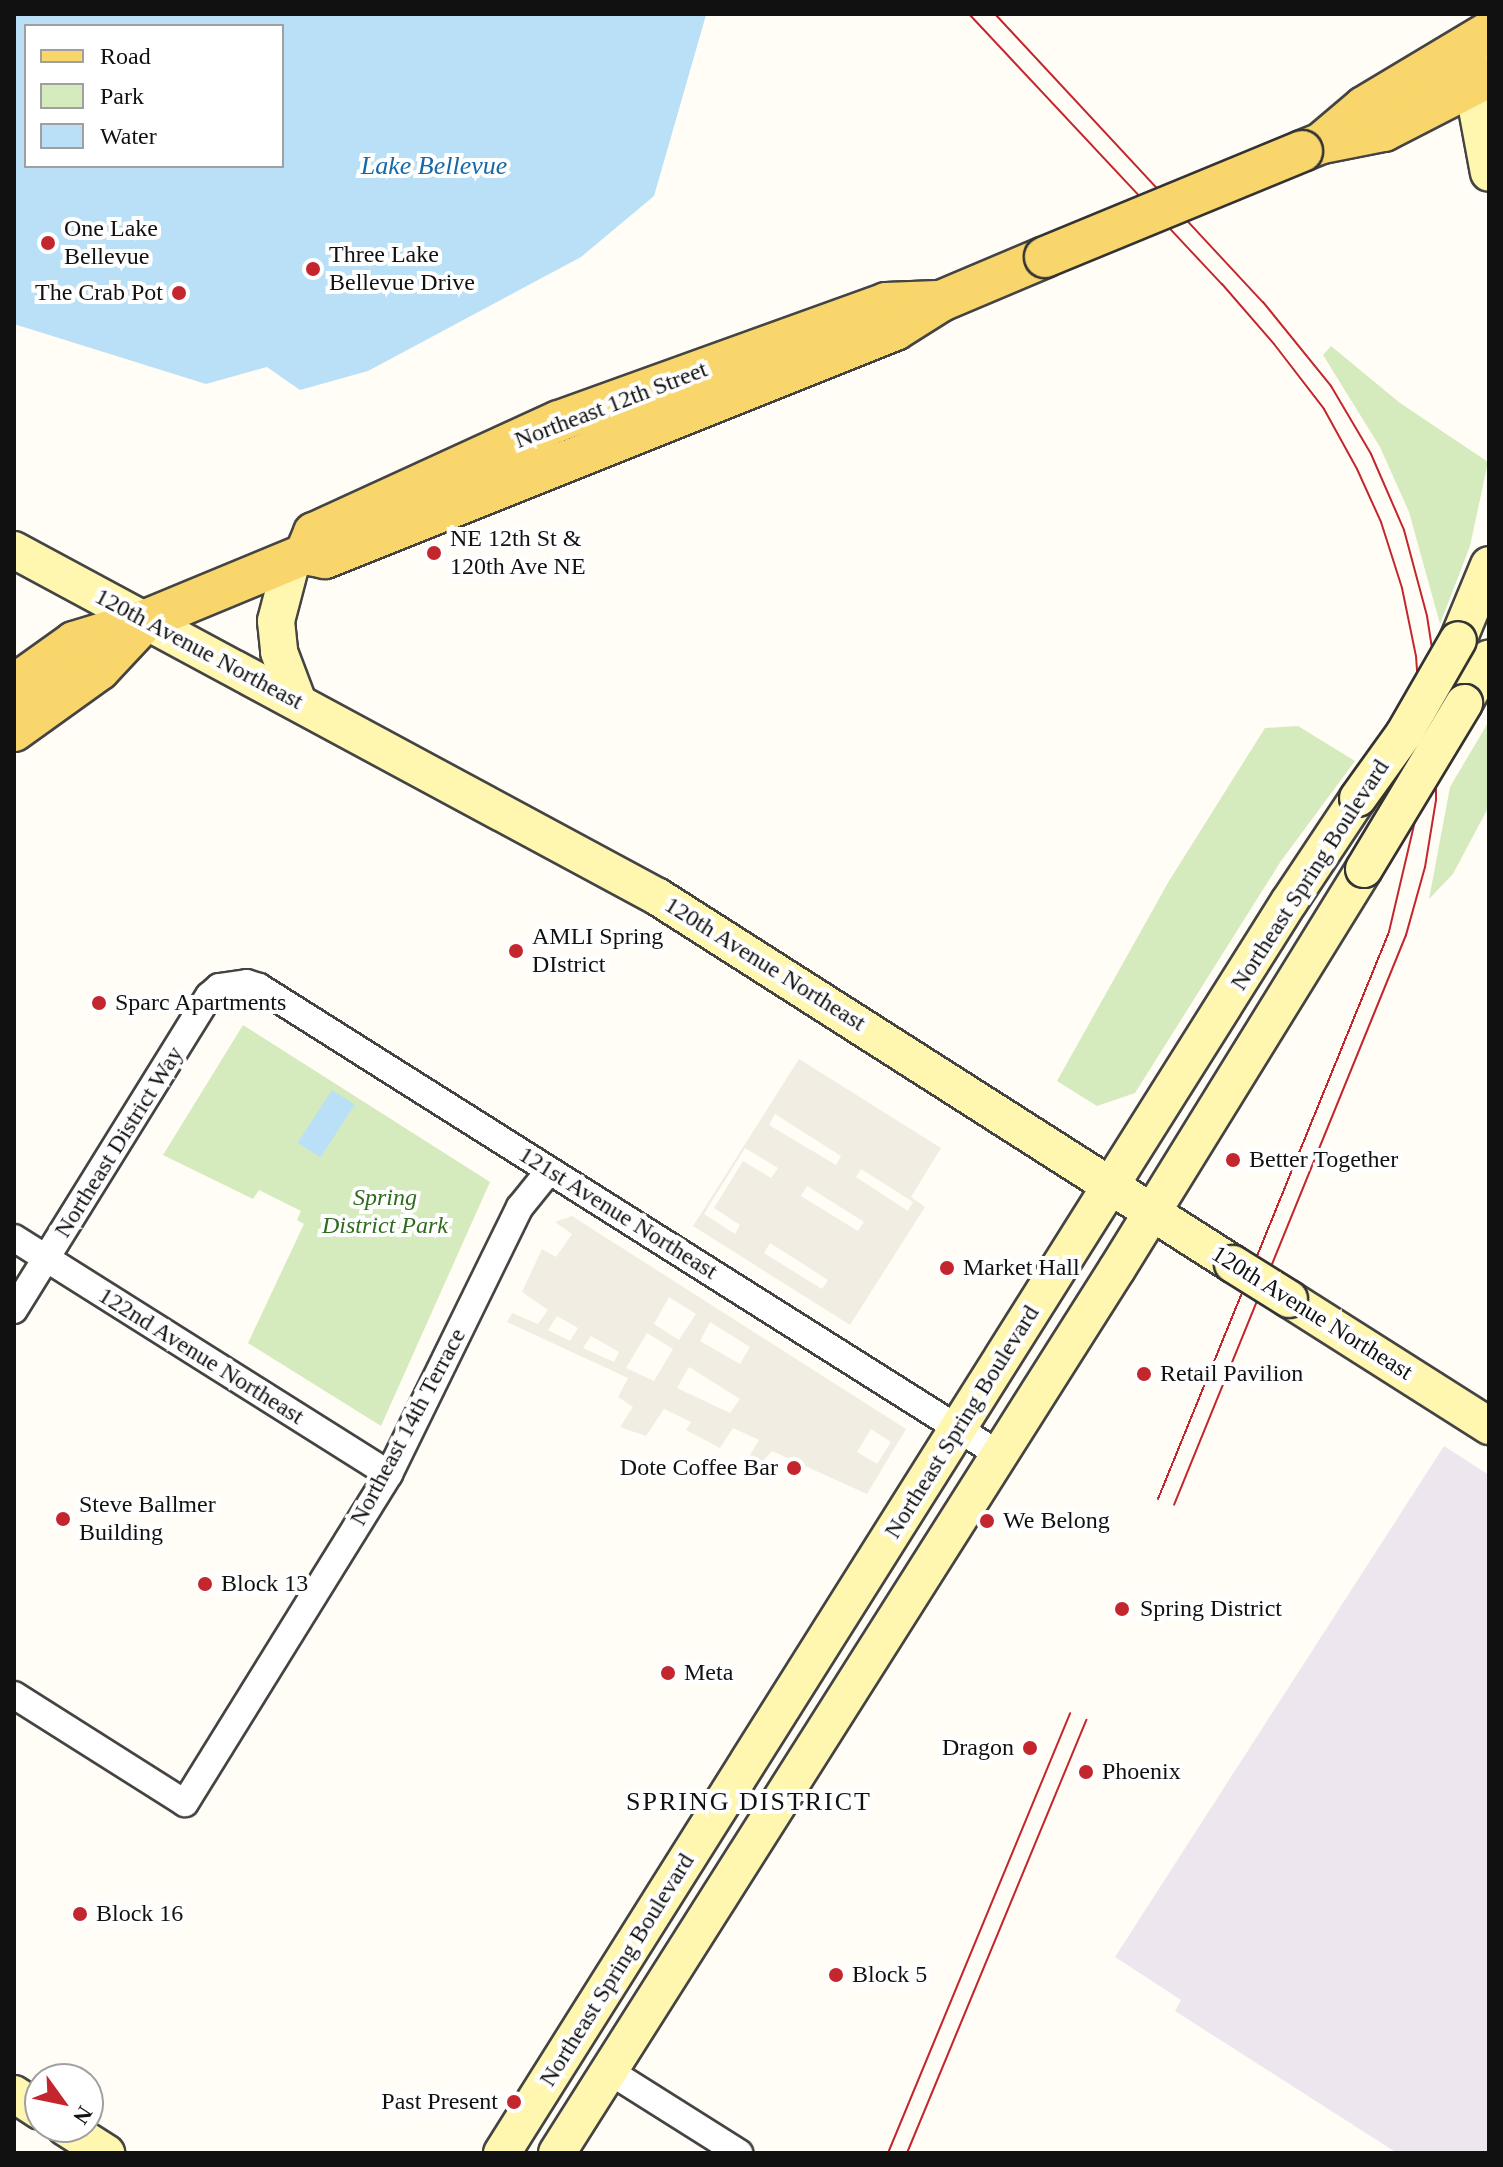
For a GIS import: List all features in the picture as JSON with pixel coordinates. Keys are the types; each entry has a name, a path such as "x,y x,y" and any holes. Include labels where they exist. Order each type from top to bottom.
{"main road":[{"name":"Northeast 12th Street","path":"1312,147 1364,107 1489,32"},
{"name":"Northeast 12th Street","path":"14,685 74,642 146,620 299,557 325,558 895,330 941,301 1312,147 1384,131 1481,82"},
{"name":"Northeast 12th Street","path":"14,731 99,670 146,620"}],"street":[{"path":"1489,47 1481,82 1489,173"},
{"name":"120th Avenue Northeast","path":"14,550 658,897 1489,1426"},
{"path":"298,702 279,652 276,621 299,557"},
{"name":"Northeast Spring Boulevard","path":"502,2153 1111,1185 1358,798 1412,721 1458,640 1489,565"},
{"name":"Northeast Spring Boulevard","path":"557,2153 1152,1212 1364,869 1489,658"},
{"name":"121st Avenue Northeast","path":"231,983 259,987 1000,1455"},
{"name":"Northeast District Way","path":"14,1310 209,996 219,987 231,983"},
{"name":"Northeast 14th Terrace","path":"14,1695 185,1803 389,1474 520,1207 549,1171"},
{"name":"122nd Avenue Northeast","path":"14,1238 389,1474"},
{"path":"609,2071 739,2153"}],"shaded area":[{"path":"799,1059 941,1148 911,1197 925,1207 850,1325 693,1226","holes":["775,1114 841,1156 836,1165 769,1125","745,1148 778,1168 771,1178 743,1161 714,1208 740,1225 735,1234 704,1214","861,1169 913,1202 908,1211 856,1177","807,1186 864,1222 858,1231 801,1196","770,1243 828,1280 822,1289 764,1253"]},
{"path":"572,1216 906,1429 867,1494 772,1451 762,1462 750,1455 759,1440 733,1428 720,1448 686,1430 691,1422 664,1409 646,1436 620,1427 633,1407 618,1397 628,1378 507,1322 512,1313 538,1324 548,1310 522,1292 542,1249 556,1257 572,1234 555,1222","holes":["669,1297 696,1314 679,1340 654,1324","557,1316 578,1328 570,1341 548,1330","710,1322 750,1347 740,1364 700,1341","647,1333 673,1349 654,1381 626,1368","591,1336 619,1352 614,1362 583,1348","689,1367 740,1399 730,1413 677,1388","871,1429 891,1442 877,1464 857,1452"]},
{"path":"1444,1446 1489,1475 1489,2153 1397,2153 1175,2011 1181,2000 1115,1957"}],"green space":[{"path":"1331,346 1400,403 1488,462 1470,546 1440,624 1409,512 1380,447 1323,355"},
{"path":"1489,721 1489,806 1453,874 1429,899 1450,787"},
{"path":"1298,726 1355,761 1281,861 1135,1093 1097,1106 1057,1081 1169,881 1265,728"},
{"name":"Spring District Park","path":"243,1025 490,1182 381,1426 248,1343 304,1224 297,1220 301,1211 259,1190 253,1199 163,1155"}],"water":[{"name":"Lake Bellevue","path":"14,14 706,14 654,196 581,257 368,371 300,390 267,367 206,384 14,324"},
{"path":"332,1090 355,1105 320,1158 298,1143"}],"tram line":[{"path":"969,14 1222,284 1324,409 1357,469 1381,522 1402,588 1416,656 1421,725 1418,808 1389,932 1158,1499"},
{"path":"995,14 1263,302 1331,386 1371,454 1404,530 1427,616 1436,674 1436,800 1425,867 1406,935 1174,1505"},
{"path":"888,2153 1070,1713"},
{"path":"907,2153 1086,1720"}],"place":[{"name":"One Lake Bellevue","path":"48,243"},
{"name":"Three Lake Bellevue Drive","path":"313,269"},
{"name":"The Crab Pot","path":"179,293"},
{"name":"NE 12th St & 120th Ave NE","path":"434,553"},
{"name":"AMLI Spring DIstrict","path":"516,951"},
{"name":"Sparc Apartments","path":"99,1003"},
{"name":"Better Together","path":"1233,1160"},
{"name":"Market Hall","path":"947,1268"},
{"name":"Retail Pavilion","path":"1144,1374"},
{"name":"Dote Coffee Bar","path":"794,1468"},
{"name":"Steve Ballmer Building","path":"63,1519"},
{"name":"We Belong","path":"987,1521"},
{"name":"Block 13","path":"205,1584"},
{"name":"Spring District","path":"1122,1609"},
{"name":"Meta","path":"668,1673"},
{"name":"Dragon","path":"1030,1748"},
{"name":"Phoenix","path":"1086,1772"},
{"name":"Block 16","path":"80,1914"},
{"name":"Block 5","path":"836,1975"},
{"name":"Past Present","path":"514,2102"}],"district":[{"name":"SPRING DISTRICT","path":"749,1802"}]}
